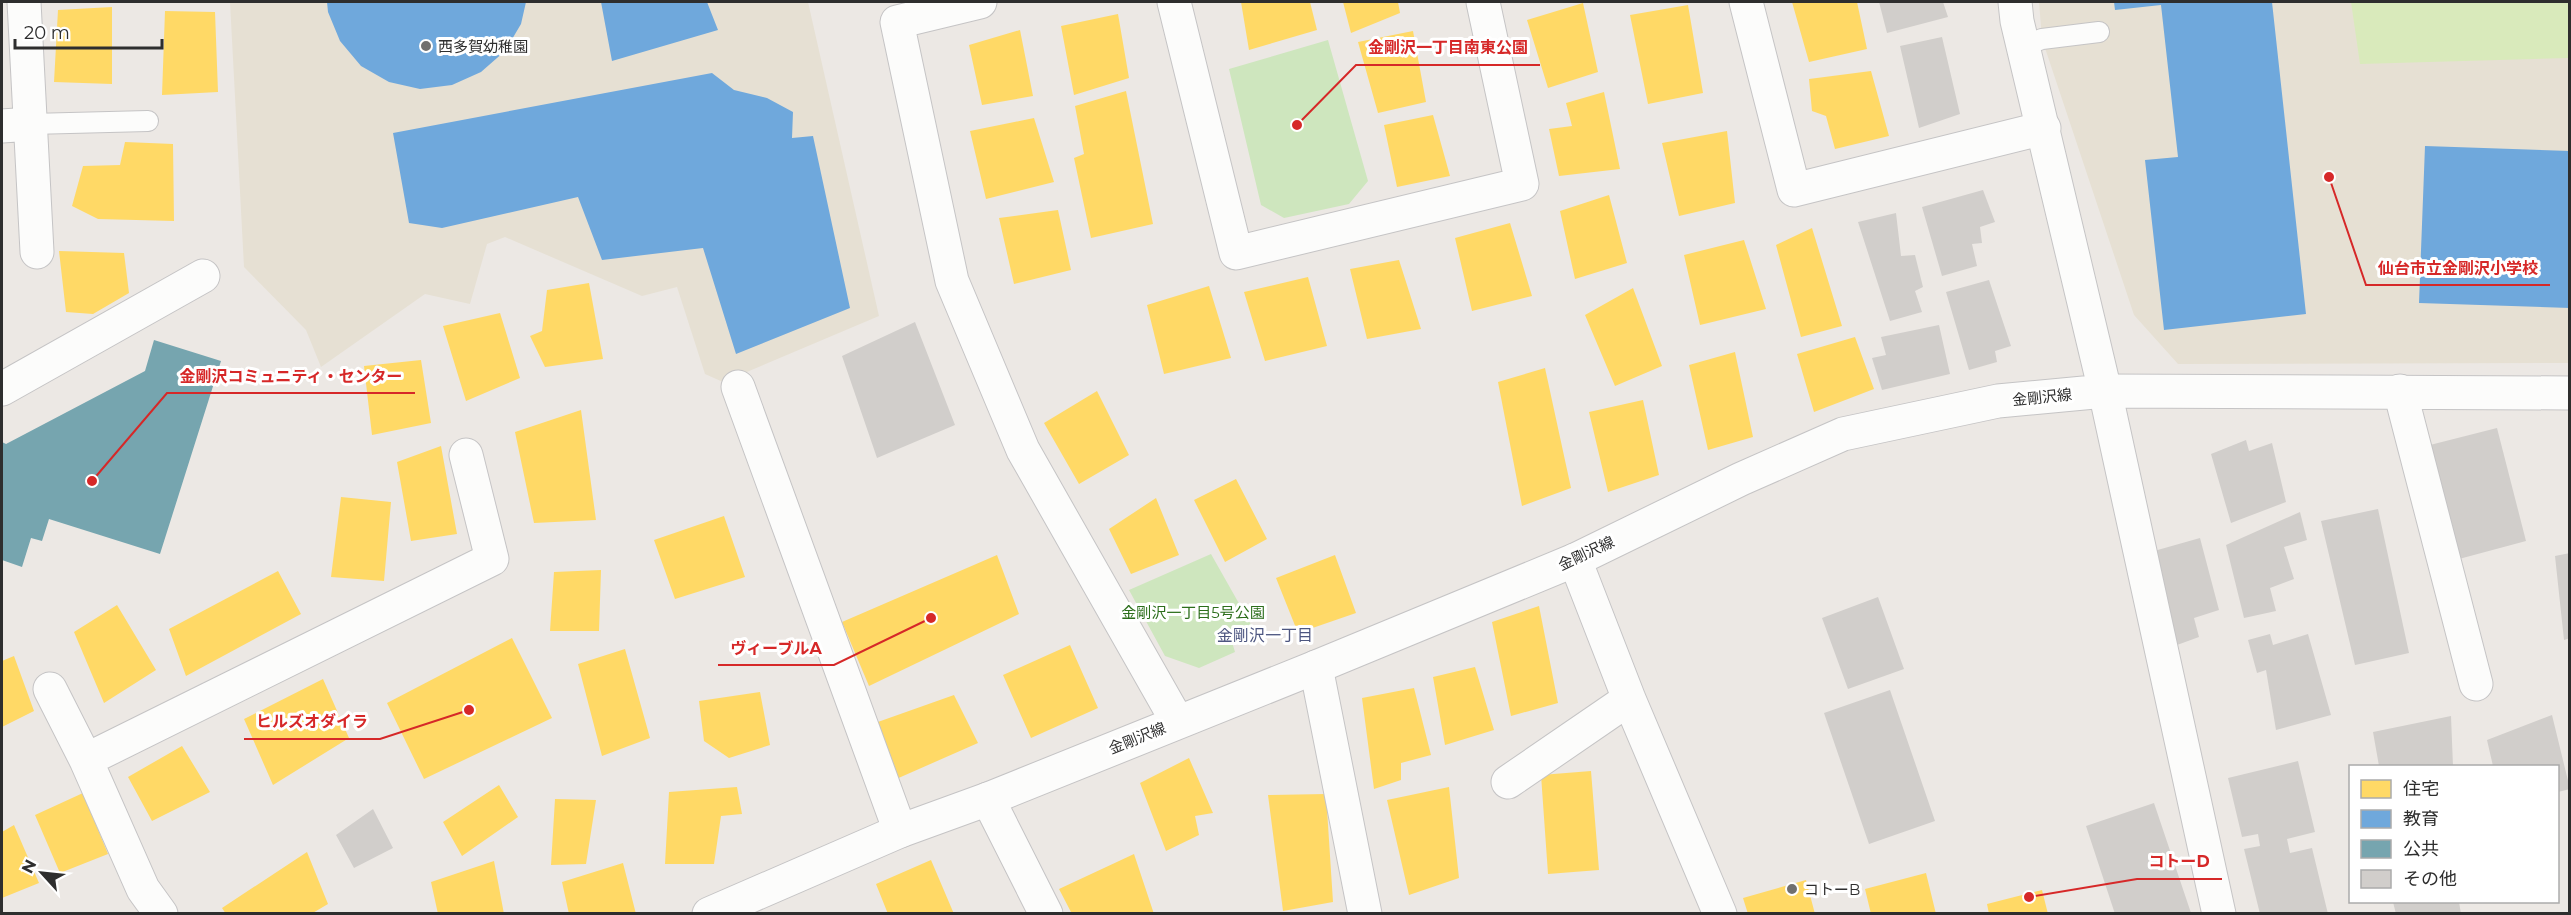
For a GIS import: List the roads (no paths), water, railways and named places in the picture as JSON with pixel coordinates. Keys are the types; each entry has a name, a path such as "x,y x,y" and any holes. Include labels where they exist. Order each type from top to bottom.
{"street":[{"path":"24,2 16,125 38,252"},
{"path":"980,2 897,22 952,281 1023,450 1177,722"},
{"path":"1174,2 1236,253 1522,184 1483,2"},
{"path":"1746,2 1794,190 2044,128"},
{"path":"2015,2 2023,45 2105,391 2220,914"},
{"path":"2,389 203,276"},
{"path":"738,387 900,831"},
{"name":"金剛沢線","path":"712,913 900,831 988,799 1316,668 1575,560 1741,479 1843,434 1998,401 2105,391 2570,393"},
{"path":"2400,391 2475,684"},
{"path":"86,760 492,559 466,455"},
{"path":"1575,560 1629,699 1720,914"},
{"path":"1316,668 1365,914"},
{"path":"50,690 86,760 143,889 161,914"},
{"path":"1509,782 1629,699"},
{"path":"988,799 1046,914"}],"lane":[{"path":"2023,45 2042,39 2099,32"},
{"path":"16,125 148,121"}],"place":[{"name":"西多賀幼稚園","path":"426,46"},
{"name":"金剛沢一丁目南東公園","path":"1297,125"},
{"name":"仙台市立金剛沢小学校","path":"2329,177"},
{"name":"金剛沢コミュニティ・センター","path":"92,481"},
{"name":"ヴィーブルA","path":"931,618"},
{"name":"ヒルズオダイラ","path":"469,710"},
{"name":"コトーB","path":"1792,889"},
{"name":"コトーD","path":"2029,897"}],"district":[{"name":"金剛沢一丁目","path":"1265,635"}],"park label":[{"name":"金剛沢一丁目5号公園","path":"1193,612"}]}
